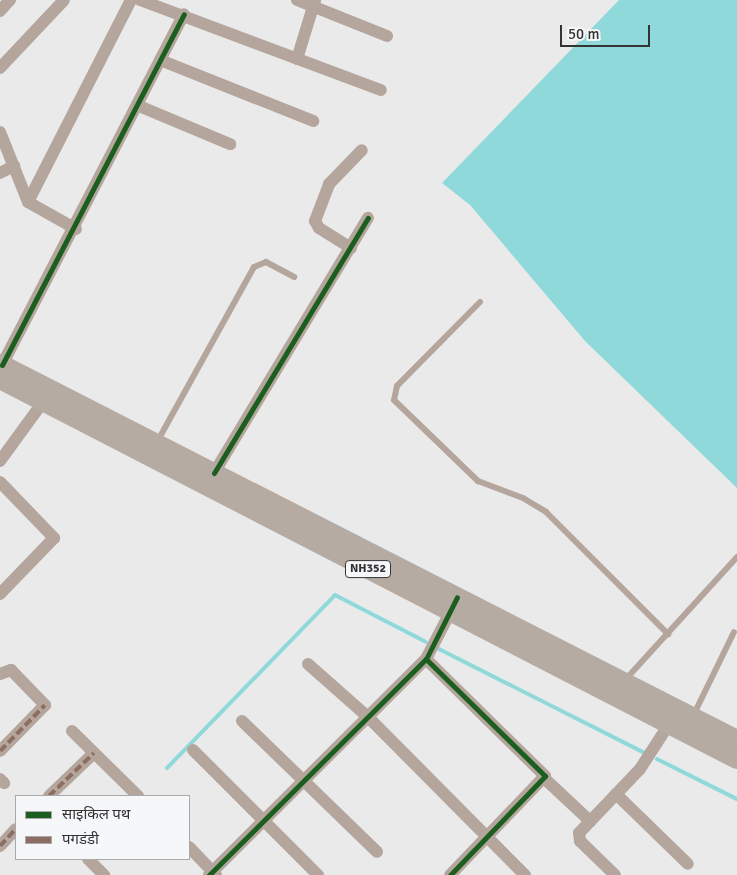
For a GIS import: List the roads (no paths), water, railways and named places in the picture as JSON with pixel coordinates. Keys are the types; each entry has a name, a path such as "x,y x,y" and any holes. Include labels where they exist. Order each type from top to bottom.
{"highway":[{"name":"NH352","path":"1,369 43,402 205,475 454,605 680,717 737,740"},
{"name":"NH352","path":"1,369 156,444 205,475"},
{"name":"NH352","path":"454,605 624,682 680,717 737,759"}],"street":[{"path":"0,11 10,0"},
{"path":"0,68 64,0"},
{"path":"28,202 131,0"},
{"path":"140,0 170,4 184,14 382,90"},
{"path":"297,0 314,3 387,36"},
{"path":"298,59 314,3"},
{"path":"1,369 76,229 184,14"},
{"path":"160,60 313,121"},
{"path":"139,106 230,144"},
{"path":"0,132 28,202 76,229"},
{"path":"351,248 318,228 315,221 329,184 362,150"},
{"path":"0,173 14,166"},
{"path":"205,475 351,248 368,218"},
{"path":"0,461 43,402"},
{"path":"0,482 54,538 0,594"},
{"path":"190,848 213,874 263,821 426,659 454,605"},
{"path":"426,659 545,779 590,821"},
{"path":"308,664 368,717 525,875"},
{"path":"0,674 11,670 45,705 0,751"},
{"path":"615,875 578,839 590,821 645,763 680,717"},
{"path":"242,721 305,780 377,852"},
{"path":"72,731 137,795"},
{"path":"193,750 318,875"},
{"path":"50,795 94,753"},
{"path":"450,875 545,779"},
{"path":"616,794 688,864"},
{"path":"0,846 15,830"},
{"path":"89,860 104,875"}],"lane":[{"path":"156,444 254,267 266,262 294,277"},
{"path":"480,302 397,386 394,400 478,481 523,498 546,512 668,634"},
{"path":"624,682 737,557"},
{"path":"680,717 734,632"}],"water":[{"path":"619,0 737,0 737,488 585,341 470,205 442,183"}],"waterway":[{"path":"167,768 335,595 426,642"},
{"path":"435,647 647,754"},
{"path":"657,759 737,799"}]}
